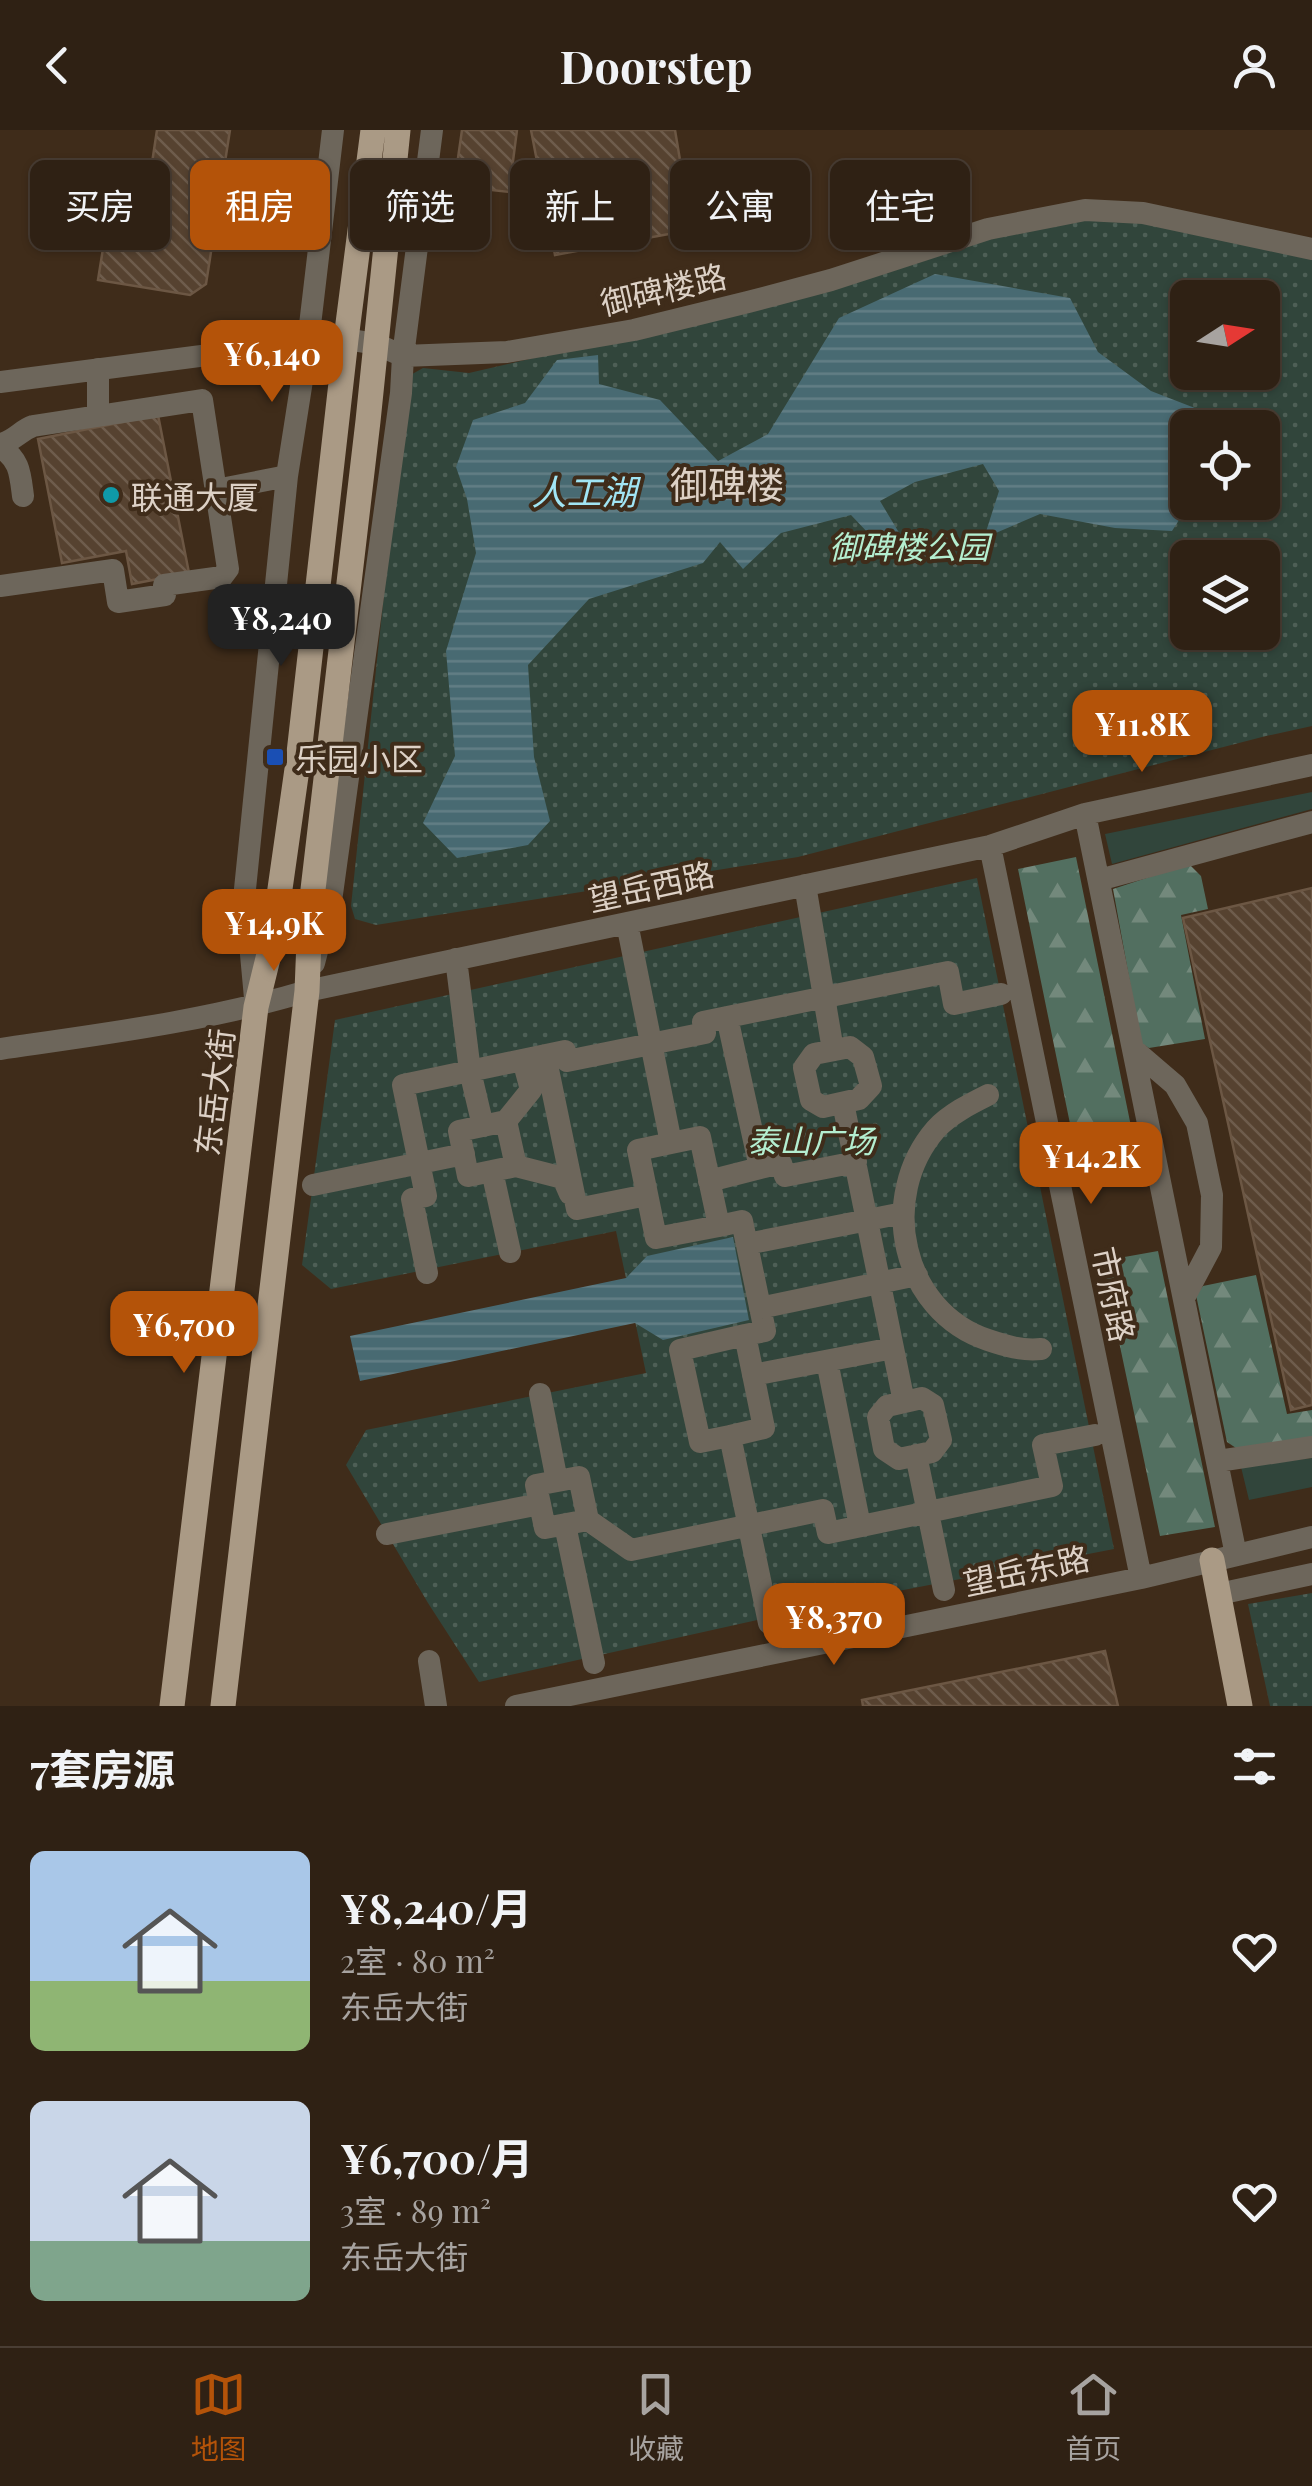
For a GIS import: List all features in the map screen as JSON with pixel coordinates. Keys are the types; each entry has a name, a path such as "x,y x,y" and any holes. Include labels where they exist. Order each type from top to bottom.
{"main road":[{"name":"东岳大街","path":"172,1706 256,1006 273,938 298,762 373,130"},
{"path":"223,1706 300,1056 310,915 398,130"},
{"path":"1224,1558 1219,1594 1240,1706"}],"street":[{"path":"256,1006 245,889 287,476 308,342 333,130"},
{"path":"307,991 332,894 401,393 432,130"},
{"name":"御碑楼路","path":"0,382 308,342 346,340 376,344 403,356 507,352 634,330 831,280 988,229 1086,210 1143,214 1312,249"},
{"path":"98,369 98,416"},
{"path":"0,586 113,570 118,602 165,596 164,586 222,577 228,569 202,400 22,430 0,445 19,468 23,496"},
{"path":"216,490 287,476"},
{"name":"望岳西路","path":"0,1049 256,1006 307,991 990,846 1085,814 1312,765"},
{"path":"1085,814 1218,1461 1224,1558"},
{"path":"1098,880 1312,822"},
{"name":"市府路","path":"990,846 1141,1578"},
{"path":"805,886 833,1050"},
{"path":"626,923 671,1144"},
{"path":"456,960 470,1071 482,1126"},
{"path":"428,1272 412,1199 426,1196 403,1085 705,1033 703,1022 948,972 954,1004 1001,994"},
{"path":"726,1017 760,1168"},
{"path":"850,1047 863,1057 870,1086 859,1099 843,1103 823,1107 811,1100 804,1068 814,1054 850,1047"},
{"path":"1133,1050 1174,1085 1197,1123 1212,1195 1211,1247 1184,1298"},
{"path":"545,1059 571,1082 541,1088 506,1122 459,1131 468,1176 516,1166 564,1178 577,1209"},
{"path":"545,1059 541,1088 577,1209"},
{"path":"988,1095 962,1108 936,1129 917,1160 902,1202 905,1244 917,1275 944,1316 972,1335 1006,1346 1041,1349"},
{"path":"843,1103 904,1402"},
{"path":"506,1122 516,1166"},
{"path":"719,1226 700,1137 638,1150 656,1238 719,1226 742,1221 765,1331 745,1335 680,1350 700,1442 764,1428 745,1335"},
{"path":"313,1185 464,1154"},
{"path":"709,1180 781,1163 786,1176 856,1162"},
{"path":"492,1171 510,1252"},
{"path":"577,1209 647,1194"},
{"path":"746,1244 903,1213"},
{"path":"760,1308 917,1275"},
{"path":"753,1376 893,1348"},
{"path":"826,1361 860,1526"},
{"path":"540,1394 557,1481"},
{"path":"922,1398 933,1405 941,1440 932,1452 916,1456 899,1459 884,1449 878,1417 887,1406 922,1398"},
{"path":"588,1520 580,1476 536,1486 545,1528 588,1520 632,1550 822,1510 828,1533 1052,1486 1043,1446 1095,1434"},
{"path":"730,1436 769,1623"},
{"path":"1218,1461 1312,1447"},
{"path":"916,1456 944,1590"},
{"path":"388,1534 540,1504"},
{"path":"565,1524 594,1663"},
{"name":"望岳东路","path":"516,1706 549,1703 1141,1578 1312,1537"},
{"path":"1219,1594 1312,1574"},
{"path":"429,1661 436,1706"}],"green space":[{"name":"御碑楼公园","path":"1104,214 1312,244 1312,726 798,857 376,925 355,919 351,906 407,377 423,368 469,373 705,318 940,250 970,250 970,241 1030,224"},
{"path":"1312,792 1312,809 1112,864 1105,834"},
{"path":"1076,857 1135,1146 1077,1158 1018,869"},
{"path":"1189,864 1201,876 1208,909 1181,915 1205,1039 1149,1048 1141,1043 1113,889"},
{"name":"泰山广场","path":"977,878 1114,1549 816,1607 479,1682 346,1465 366,1430 646,1373 616,1231 331,1289 302,1265 335,1020"},
{"path":"1158,1251 1215,1527 1160,1536 1102,1261"},
{"path":"1256,1275 1287,1414 1312,1410 1312,1439 1236,1448 1227,1442 1196,1295 1203,1286"},
{"path":"1312,1458 1312,1487 1249,1500 1241,1467"},
{"path":"1312,1593 1312,1706 1270,1706 1248,1604"}],"water":[{"name":"人工湖","path":"935,274 1070,298 1098,352 1151,391 1200,410 1170,410 1170,520 1179,520 1172,531 1115,528 1040,514 984,538 999,491 983,464 915,482 880,501 904,541 891,557 851,515 781,533 743,569 720,542 703,563 589,599 528,665 534,757 550,821 528,845 457,858 423,823 455,756 446,651 476,553 467,499 456,467 473,420 525,403 557,360 598,355 599,384 660,400 718,461 768,434 839,318"},
{"path":"733,1237 749,1320 663,1340 635,1323 360,1381 350,1336 626,1278 647,1256"}],"building":[{"path":"157,130 230,130 225,160 190,160 190,250 211,250 206,284 190,295 98,280 103,250 170,250 170,160 152,160"},
{"path":"462,130 517,130 513,160 510,160 509,192 490,190 490,160 458,160"},
{"path":"531,130 675,130 680,160 670,160 670,234 650,238 650,160 537,160"},
{"path":"554,250 582,250 555,255"},
{"name":"联通大厦","path":"158,415 189,573 132,584 126,551 62,563 38,439"},
{"path":"1312,888 1312,1405 1291,1410 1183,918"},
{"path":"1105,1651 1118,1706 863,1706 862,1700"}],"place":[{"name":"联通大厦","path":"111,495"},
{"name":"乐园小区","path":"275,757"}],"district":[{"name":"御碑楼","path":"727,483"}]}
